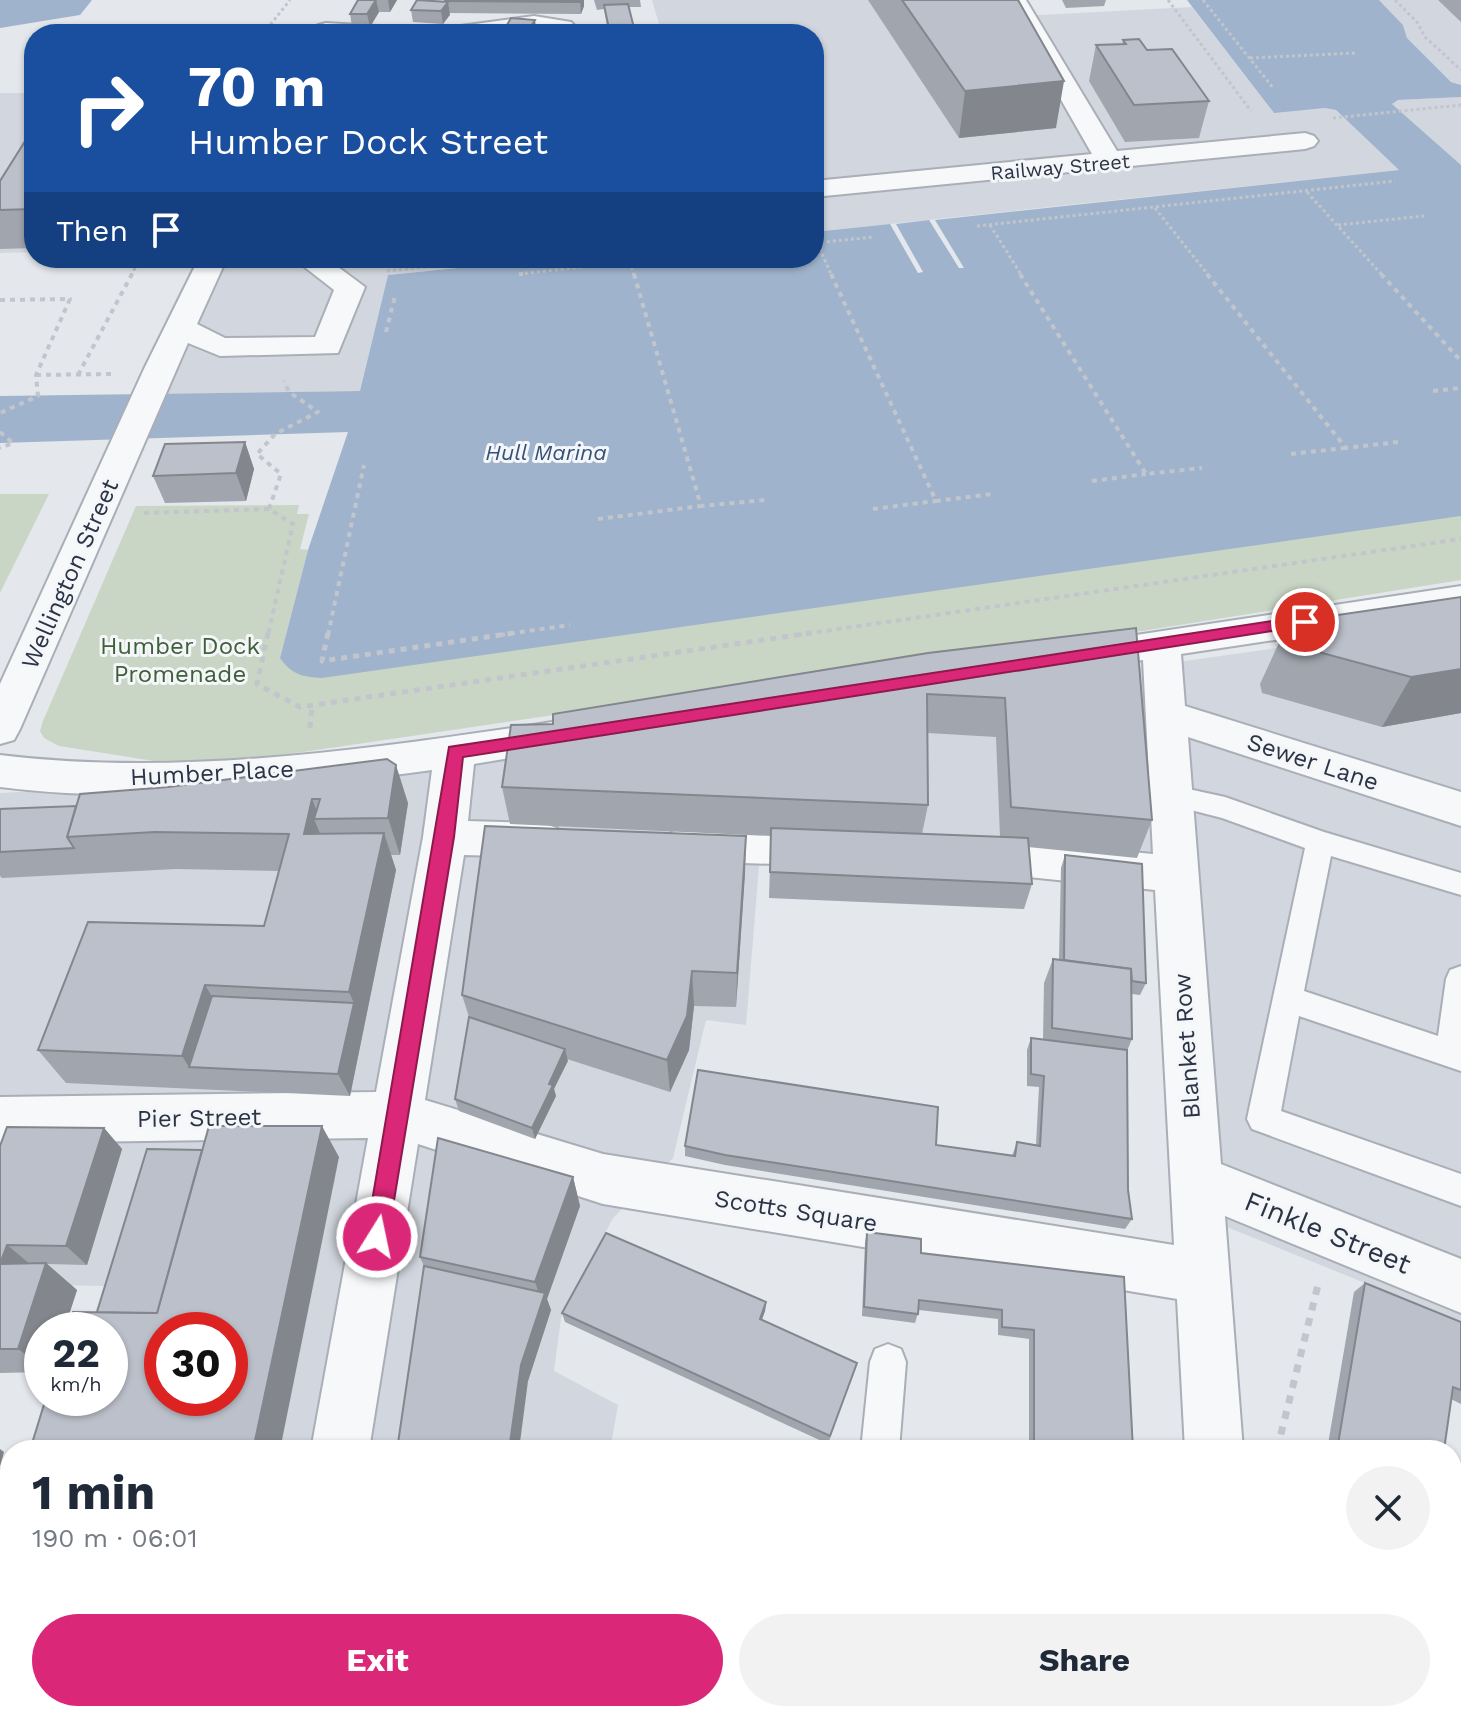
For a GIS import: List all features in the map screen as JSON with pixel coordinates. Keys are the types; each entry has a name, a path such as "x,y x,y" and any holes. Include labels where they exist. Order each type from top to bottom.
{"street":[{"path":"1015,0 1110,162"},
{"path":"329,24 339,10"},
{"path":"526,24 556,24"},
{"name":"Railway Street","path":"824,188 1305,141"},
{"name":"Wellington Street","path":"0,729 155,380 209,268"},
{"path":"182,328 220,347 327,346 350,287 321,268"},
{"path":"1040,663 1461,599"},
{"name":"Blanket Row","path":"1161,643 1213,1440"},
{"name":"Sewer Lane","path":"1165,715 1461,809"},
{"name":"Humber Place","path":"0,771 35,776 192,779 440,754 609,729"},
{"path":"342,1440 445,837 440,754"},
{"path":"445,837 574,841"},
{"path":"653,843 874,850"},
{"path":"938,853 1001,855 1176,874"},
{"name":"Pier Street","path":"0,1120 398,1115"},
{"name":"Scotts Square","path":"398,1115 603,1179 1201,1276"},
{"name":"Finkle Street","path":"1196,1179 1461,1286"}],"lane":[{"path":"1170,795 1225,808 1320,842 1461,884"},
{"path":"1320,842 1263,1119 1461,1190"},
{"path":"1288,999 1456,1056 1461,979"},
{"path":"881,1440 888,1362"}],"path":[{"path":"271,24 290,0"},
{"path":"1168,0 1252,112"},
{"path":"1203,0 1274,89"},
{"path":"1395,0 1417,22 1425,37 1461,70"},
{"path":"1249,58 1355,53"},
{"path":"1327,118 1461,105"},
{"path":"977,226 1395,181"},
{"path":"1306,191 1461,361"},
{"path":"1154,207 1346,448"},
{"path":"1337,225 1424,216"},
{"path":"990,225 1146,474"},
{"path":"824,242 873,237"},
{"path":"824,262 936,501"},
{"path":"36,375 78,375 135,268"},
{"path":"334,277 419,268"},
{"path":"519,274 570,268"},
{"path":"632,268 701,506"},
{"path":"386,332 395,296"},
{"path":"0,300 70,299 36,375 38,396 0,413"},
{"path":"1433,391 1461,388"},
{"path":"269,509 281,474 257,454 275,434 318,412 289,392"},
{"path":"0,432 13,443 0,448"},
{"path":"1291,454 1398,442"},
{"path":"364,465 322,661 570,625"},
{"path":"1092,481 1202,468"},
{"path":"873,509 992,494"},
{"path":"598,519 765,500"},
{"path":"96,515 269,509 293,524 257,684 300,707 1461,539"},
{"path":"1279,1440 1331,1233"}],"shaded area":[{"path":"652,0 993,0 1003,17 1192,7 1273,112 1336,110 1399,170 824,231 824,24 659,24"},
{"path":"1379,0 1461,0 1461,85 1451,82 1407,38 1403,25"},
{"path":"0,93 24,93 24,252 0,253"},
{"path":"1461,97 1461,165 1392,104 1397,100"},
{"path":"215,268 458,268 388,275 360,391 153,394"},
{"path":"1461,622 1461,1322 1217,1223 1190,872 761,842 746,1025 706,1020 673,1158 613,1218 561,1318 554,1371 618,1405 612,1440 59,1440 88,1416 128,1416 128,1312 95,1312 104,1286 0,1284 0,793 383,774"}],"green space":[{"path":"0,494 49,494 0,593"},
{"name":"Humber Dock Promenade","path":"299,505 297,514 309,514 300,549 308,550 280,658 1461,516 1461,580 1142,631 1082,637 249,760 154,761 59,746 44,738 40,731 43,721 136,506"}],"water":[{"path":"0,0 92,0 80,15 0,28"},
{"name":"Hull Marina","path":"1187,0 1379,0 1403,25 1407,38 1451,82 1461,85 1461,97 1398,100 1392,104 1461,165 1461,516 322,678 298,674 280,658 308,550 348,432 0,443 0,396 360,391 388,275 458,268 824,268 824,231 890,224 918,273 923,272 896,224 929,220 959,268 964,268 935,220 1399,170 1336,110 1325,108 1274,113"}],"building":[{"path":"358,0 376,0 367,14 350,14"},
{"path":"417,0 448,2 441,11 411,10"},
{"path":"580,0 580,2 445,1"},
{"path":"902,0 1018,0 1064,81 965,91"},
{"path":"628,4 633,24 608,24 604,5"},
{"path":"511,18 535,20 533,24 508,24"},
{"path":"1139,39 1147,50 1172,49 1209,101 1134,105 1096,45 1126,44 1123,40"},
{"path":"24,143 24,209 0,210 0,181"},
{"path":"245,442 236,473 153,476 165,444"},
{"path":"1461,597 1461,669 1411,677 1285,643 1283,634 1297,621"},
{"path":"1136,628 1152,820 1011,807 1005,698 927,694 928,805 502,787 511,725 553,724 553,714 928,653"},
{"path":"387,759 396,765 388,818 314,819 320,799 312,799 304,834 384,833 349,992 205,985 182,1056 38,1050 88,922 264,926 289,834 155,832 67,837 80,794 168,787"},
{"path":"76,806 67,837 74,848 0,852 0,809"},
{"path":"485,826 746,836 737,973 692,971 687,1016 667,1060 462,995"},
{"path":"771,828 1028,838 1032,884 770,872"},
{"path":"1065,855 1142,864 1146,983 1132,981 1131,969 1064,960"},
{"path":"1053,959 1131,969 1132,1039 1052,1028"},
{"path":"212,996 354,1003 338,1074 189,1067"},
{"path":"469,1017 565,1049 549,1084 553,1085 532,1128 455,1099"},
{"path":"1031,1038 1127,1050 1128,1190 1132,1219 725,1155 685,1146 698,1070 938,1107 936,1145 1015,1156 1017,1142 1040,1146 1044,1076 1031,1074"},
{"path":"209,1126 322,1126 255,1440 33,1440 40,1416 128,1416 128,1313 144,1313 144,1416 248,1416 248,1312 157,1312"},
{"path":"7,1127 104,1128 66,1246 7,1245 0,1264 0,1146"},
{"path":"438,1138 573,1177 535,1282 420,1257"},
{"path":"147,1149 202,1150 157,1312 97,1312"},
{"path":"867,1232 921,1239 921,1253 1124,1277 1132,1440 1034,1440 1034,1330 1002,1327 1002,1310 919,1300 918,1314 864,1307"},
{"path":"606,1233 766,1302 760,1319 857,1363 830,1436 562,1313"},
{"path":"46,1263 30,1312 24,1312 24,1331 18,1349 0,1349 0,1264"},
{"path":"424,1266 545,1293 521,1365 510,1440 398,1440"},
{"path":"1365,1283 1461,1322 1461,1390 1453,1387 1445,1440 1339,1440"}],"route":[{"path":"377,1237 445,837 455,752 1305,622"}]}
